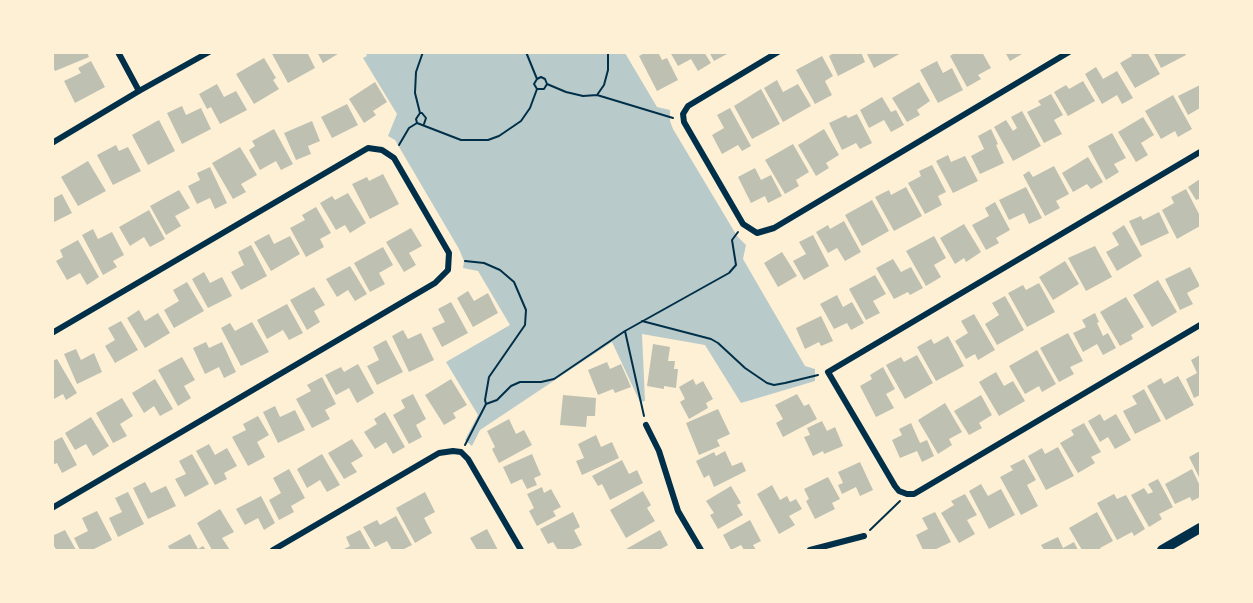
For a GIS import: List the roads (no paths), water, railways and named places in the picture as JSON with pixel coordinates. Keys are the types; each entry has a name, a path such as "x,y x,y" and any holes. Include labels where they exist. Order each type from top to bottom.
{"street":[{"path":"118,52 139,91"},
{"path":"52,143 208,52"},
{"path":"778,52 688,106 683,114 684,122 743,224 757,233 774,228 1069,52"},
{"path":"52,333 368,148 382,150 394,158 449,253 449,264 443,277 435,283 52,508"},
{"path":"1200,152 828,372 895,486 907,494 923,489 1200,325"},
{"path":"646,425 659,452 678,512 701,550"},
{"path":"273,550 439,453 453,451 461,452 473,466 521,550"},
{"path":"1162,550 1200,528"},
{"path":"810,550 864,536"}]}
